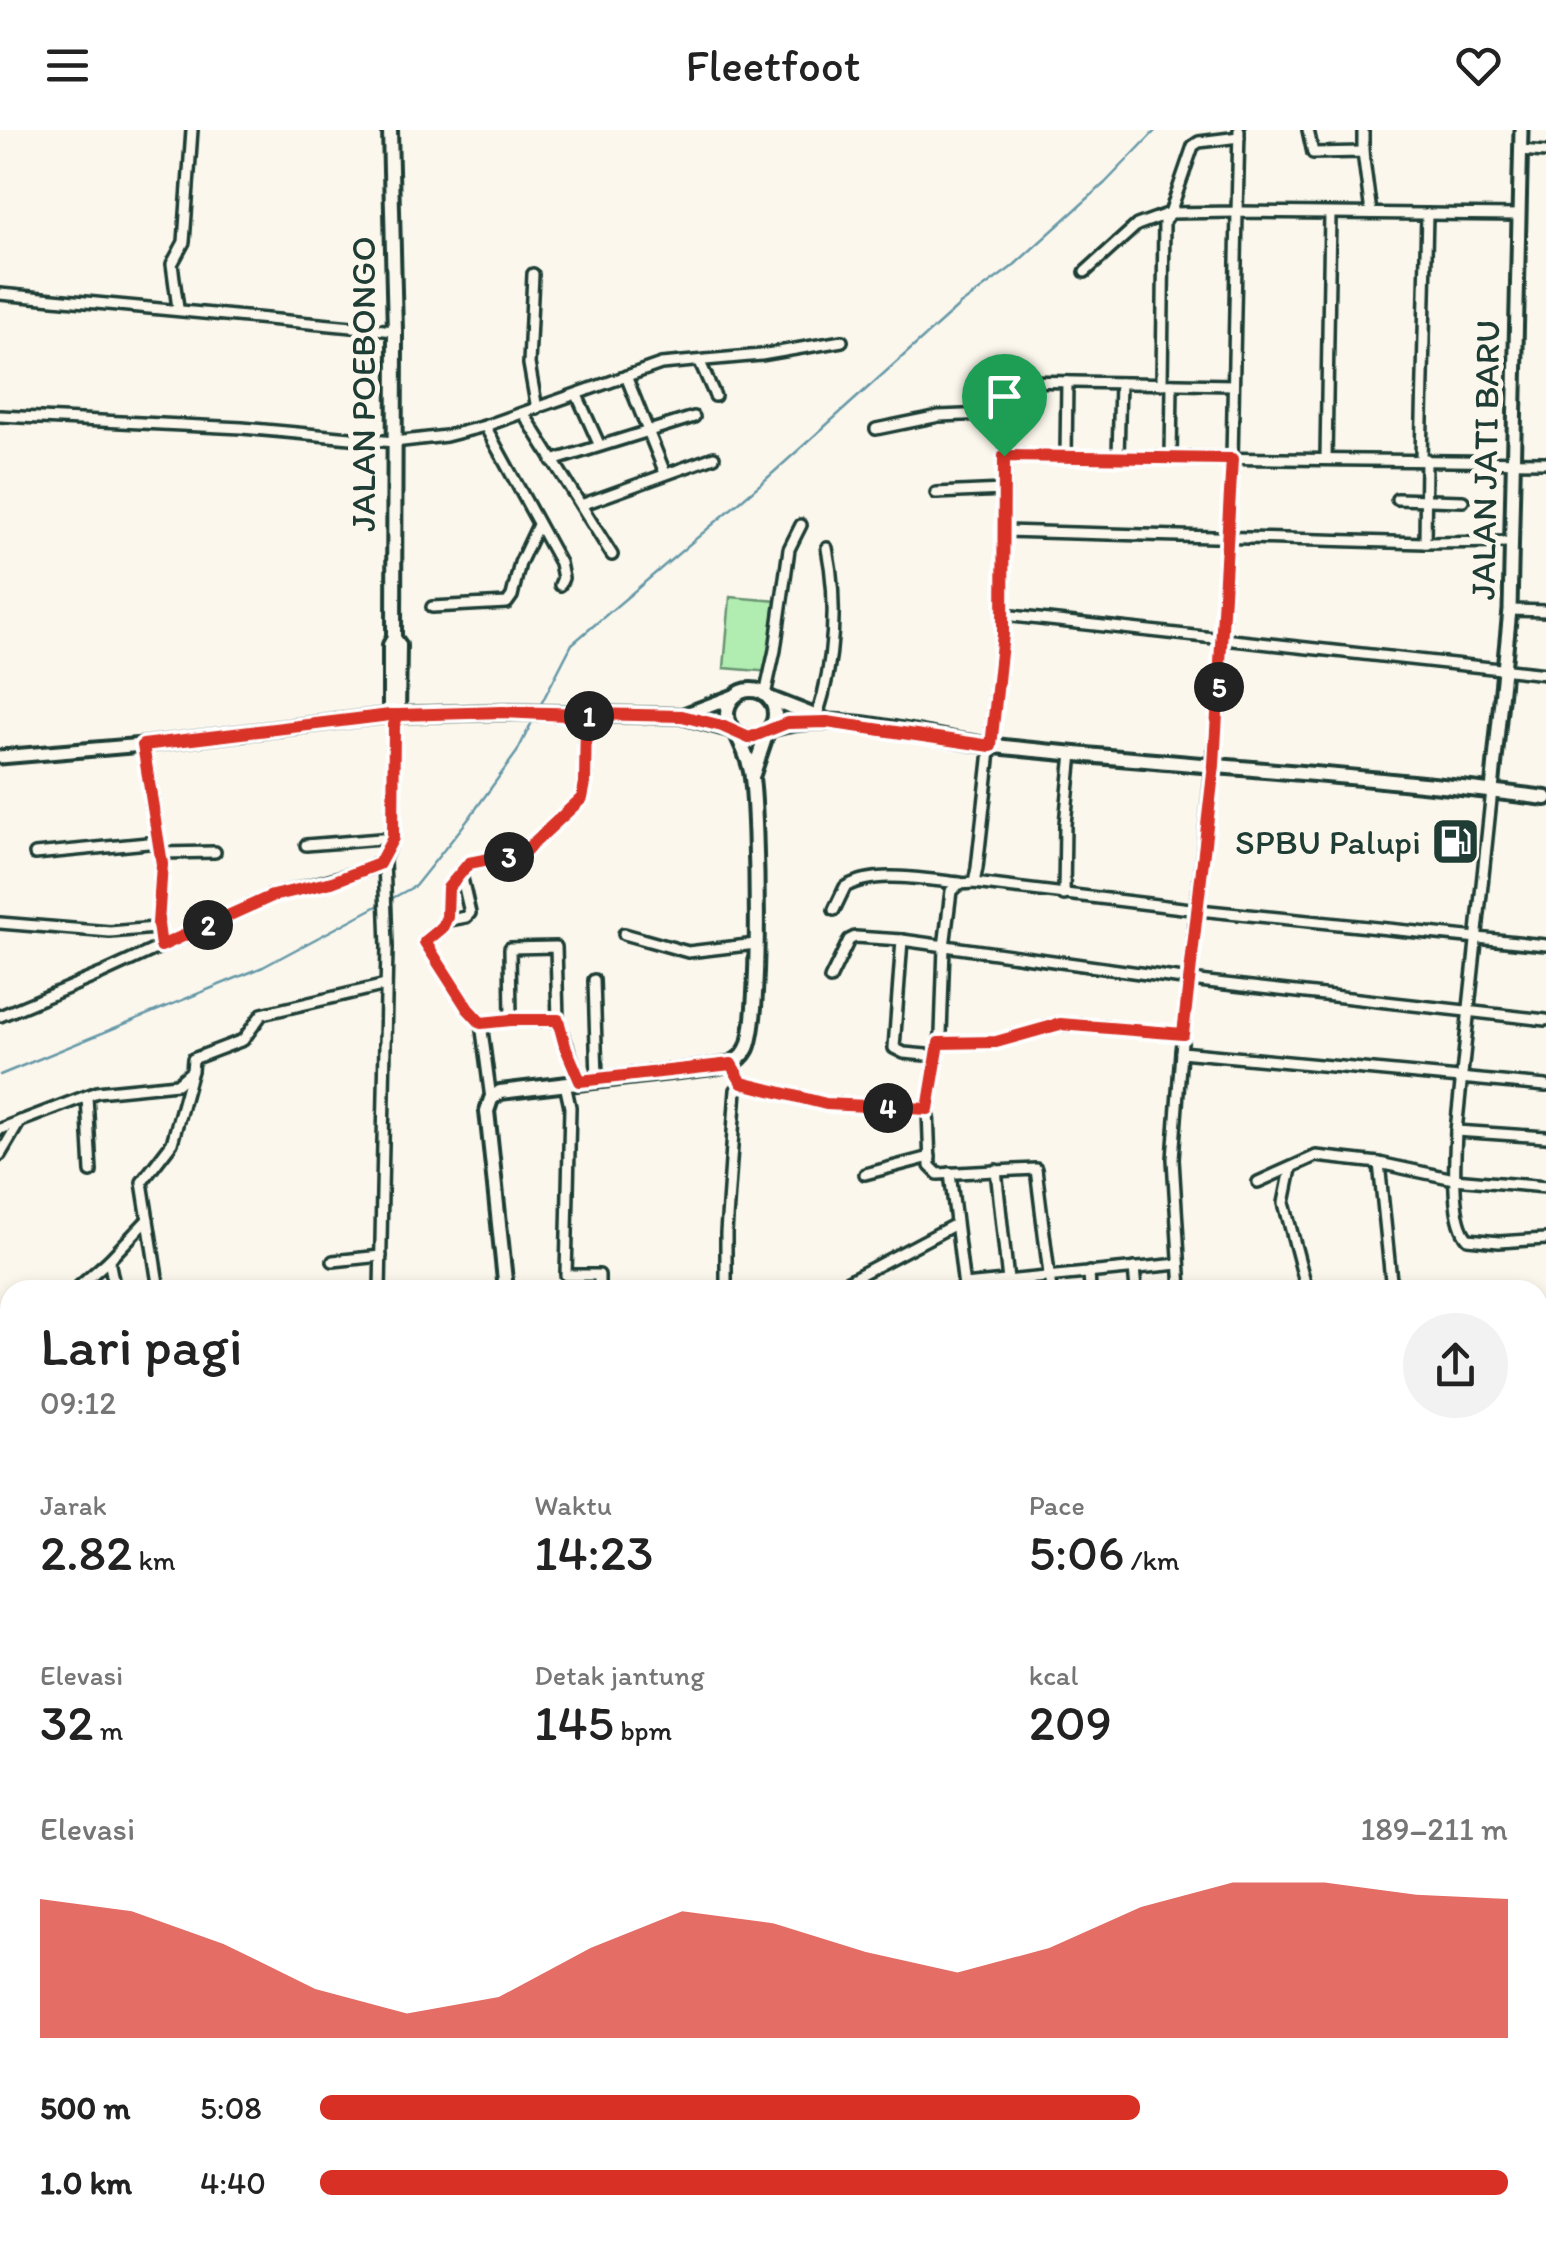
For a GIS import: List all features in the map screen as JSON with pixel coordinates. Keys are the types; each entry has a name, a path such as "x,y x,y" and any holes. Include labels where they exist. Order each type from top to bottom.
{"main road":[{"name":"JALAN POEBONGO","path":"390,130 395,331 394,638 390,644 394,718"},
{"path":"682,716 749,690 822,719 991,746 1546,798"},
{"path":"505,1280 487,1111 491,1098 500,1092 731,1064 743,1055 751,1039 756,944 752,776 728,709 736,696"},
{"path":"752,776 775,716 767,696"},
{"path":"394,718 503,712 682,716 749,738 787,723 822,719"}],"street":[{"path":"178,308 172,264 184,242 192,130"},
{"path":"1308,130 1312,153 1363,152"},
{"path":"1364,130 1371,214"},
{"name":"JALAN JATI BARU","path":"1492,790 1510,610 1520,130"},
{"path":"1172,457 1164,226 1193,146 1239,133 1232,459 1214,765 1181,1052 1173,1159 1180,1280"},
{"path":"1520,150 1546,152"},
{"path":"1085,272 1137,225 1170,214 1518,214"},
{"path":"1326,460 1330,214"},
{"path":"1425,543 1427,214"},
{"path":"533,274 529,364 537,409"},
{"path":"0,294 395,331"},
{"path":"0,416 242,428 394,442 486,426 662,364 842,341"},
{"path":"700,362 715,396"},
{"path":"626,376 665,473"},
{"path":"974,884 1002,654 1004,456 1012,391 1021,381 1233,385"},
{"path":"1066,456 1067,382"},
{"path":"1118,456 1120,383"},
{"path":"577,395 599,444"},
{"path":"876,429 938,416 1012,413"},
{"path":"524,414 612,554"},
{"path":"552,461 694,417"},
{"path":"486,426 560,563 560,585"},
{"path":"1004,456 1546,462"},
{"path":"582,505 714,457"},
{"path":"936,493 1004,490"},
{"path":"1397,500 1463,501"},
{"path":"432,607 507,604 538,525"},
{"path":"767,696 788,549 801,525"},
{"path":"1004,531 1512,542"},
{"path":"822,719 832,646 832,577 827,548"},
{"path":"1510,610 1546,611"},
{"path":"1002,614 1546,674"},
{"path":"446,922 448,888 469,863 524,852 582,798 586,716"},
{"path":"0,757 394,718 393,838 384,859 388,946 380,1280"},
{"path":"143,745 159,847 161,946"},
{"path":"1064,896 1064,824 1072,753"},
{"path":"1492,790 1454,1179 1462,1231 1468,1239 1546,1240"},
{"path":"306,845 393,838"},
{"path":"36,854 159,847 215,852"},
{"path":"0,1016 272,896 332,882 369,869 384,859"},
{"path":"461,874 470,914 446,922 425,942 481,1023 491,1098"},
{"path":"834,910 845,888 862,881 899,878 1546,945"},
{"path":"962,883 951,891 944,946 939,1043 928,1109 933,1172 1028,1167 1038,1172 1050,1280"},
{"path":"0,924 110,932 150,931 158,924"},
{"path":"624,934 688,952 756,944"},
{"path":"830,979 855,936 1190,980 1546,1020"},
{"path":"902,940 894,1048 904,1053 936,1056"},
{"path":"511,1020 510,948 555,947 558,1020 580,1081"},
{"path":"594,980 597,1080"},
{"path":"158,1280 142,1182 172,1143 193,1058 243,1040 262,1014 386,985"},
{"path":"481,1023 558,1020"},
{"path":"939,1043 996,1042 1060,1024 1183,1034"},
{"path":"1181,1052 1546,1086"},
{"path":"731,1064 742,1083 826,1104 928,1109"},
{"path":"0,1129 87,1096 138,1087 167,1087 183,1081 192,1071"},
{"path":"726,1280 736,1090 742,1083"},
{"path":"565,1084 570,1107 566,1275 600,1275 600,1280"},
{"path":"87,1096 91,1172"},
{"path":"0,1155 20,1121"},
{"path":"1456,1132 1546,1137"},
{"path":"865,1174 930,1156"},
{"path":"1258,1182 1316,1156 1379,1162 1454,1179 1546,1186"},
{"path":"1379,1162 1391,1280"},
{"path":"1291,1169 1284,1204 1304,1280"},
{"path":"996,1170 1007,1280"},
{"path":"950,1173 963,1280"},
{"path":"86,1280 148,1219"},
{"path":"850,1280 954,1225"},
{"path":"333,1261 381,1256"},
{"path":"110,1260 113,1280"},
{"path":"1031,1280 1179,1264"},
{"path":"1134,1268 1135,1280"},
{"path":"1089,1272 1089,1280"}],"green space":[{"path":"730,597 778,601 771,672 724,668"}],"waterway":[{"path":"540,706 572,644 764,481 960,305 1012,267 1105,183 1156,130"},
{"path":"389,900 415,886 467,821 517,752 534,718"},
{"path":"0,1075 263,967 381,904"}],"place":[{"name":"SPBU Palupi","path":"1456,842"}],"route":[{"path":"1004,456 1232,459 1214,765 1183,1034 1060,1024 996,1042 939,1043 928,1109 826,1104 742,1083 731,1064 580,1081 558,1020 481,1023 425,942 442,928 447,917 448,888 469,863 521,854 582,798 586,716 563,714 398,715 394,725 392,846 379,864 332,882 272,896 161,946 158,924 162,864 143,745 390,715 503,712 682,716 749,738 787,723 827,722 991,746 1003,634 1004,456"}]}
